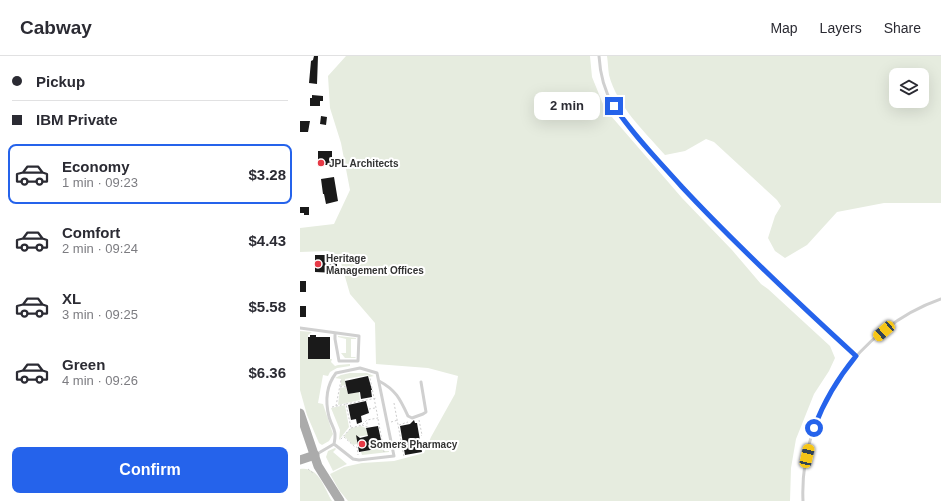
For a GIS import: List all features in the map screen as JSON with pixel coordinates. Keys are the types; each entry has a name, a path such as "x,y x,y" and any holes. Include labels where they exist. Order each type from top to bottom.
{"main road":[{"path":"300,413 318,466 340,501"},
{"path":"300,460 315,455"}],"lane":[{"path":"599,56 602,75 609,97 628,126 714,220 795,300 856,356"},
{"path":"803,501 804,475 811,438 817,419 834,386 856,356 884,331 916,310 941,299"},
{"path":"300,328 335,332 359,336 358,360 339,361 335,332"},
{"path":"360,368 377,373 394,456 359,460 353,459 335,444 336,433 329,417 326,397 330,381 336,373 360,368"},
{"path":"379,381 390,387 396,393 408,416 412,418 426,412 421,382"},
{"path":"315,455 335,444"}],"path":[{"path":"370,378 384,452"},
{"path":"336,406 341,380"},
{"path":"340,387 346,386"},
{"path":"328,408 382,396"},
{"path":"394,403 404,457"},
{"path":"346,404 351,428"},
{"path":"369,408 376,408"},
{"path":"335,444 351,428 362,425 367,420 378,418"},
{"path":"362,425 367,427 367,420"},
{"path":"420,420 421,436"},
{"path":"399,425 412,421"},
{"path":"343,437 357,447 359,460"}],"shaded area":[{"path":"346,56 590,56 592,77 605,109 682,198 732,250 761,284 830,346 835,358 829,371 814,394 796,439 791,468 790,501 348,501 339,490 330,474 344,467 362,463 394,461 424,453 431,437 455,394 458,376 428,368 376,364 375,323 350,294 339,256 328,251 300,252 300,228 334,224 350,190 341,143 330,108 328,76"},
{"path":"607,56 941,56 941,203 884,203 837,212 807,245 785,258 775,251 768,238 775,216 781,206 777,200 714,142 706,139 685,151 665,155 625,108 618,97 609,75"},
{"path":"300,331 312,332 308,335 308,342 310,342 308,359 332,359 331,362 335,366 350,364 350,366 337,368 330,372 328,376 323,375 318,403 323,404 333,434 329,441 322,445 319,443 307,415 300,390"},
{"path":"338,336 356,338 351,339 351,357 356,357 355,358 345,358 341,353 346,353 346,339"},
{"path":"350,373 367,373 374,376 369,377 368,375 345,379 346,385 341,386 341,379 335,378"},
{"path":"346,387 348,394 359,392 360,400 338,405 340,388"},
{"path":"345,405 349,427 339,440 340,430 331,408"},
{"path":"361,426 366,428 368,435 357,437 357,444 353,445 344,436 351,428"},
{"path":"335,448 336,449 333,452 347,464 333,471 326,457 328,451"},
{"path":"382,448 384,451 389,452 362,455 361,452"},
{"path":"300,469 307,469 316,474 332,501 300,501"}],"building":[{"path":"314,56 318,56 317,84 309,83 311,61 313,60"},
{"path":"312,95 323,96 323,101 320,101 320,106 310,106 310,98 312,98"},
{"path":"321,116 327,117 326,125 320,124"},
{"path":"300,121 310,121 308,132 300,132"},
{"path":"318,151 332,151 332,165 318,165"},
{"path":"334,177 338,201 326,204 321,179"},
{"path":"300,207 309,207 309,215 300,213"},
{"path":"315,255 333,255 333,260 337,260 337,273 315,272"},
{"path":"300,281 306,281 306,292 300,292"},
{"path":"300,306 306,306 306,317 300,317"},
{"path":"310,335 316,335 316,337 330,337 330,359 308,359 308,337 310,337"},
{"path":"368,376 372,390 372,397 361,399 360,392 348,394 345,381"},
{"path":"366,401 369,413 361,416 362,422 357,424 356,419 351,420 348,405"},
{"path":"414,420 415,423 417,423 422,452 405,455 400,426 410,424"},
{"path":"378,426 382,448 359,452 356,435 360,438 368,436 366,428"}],"place":[{"name":"JPL Architects","path":"321,163"},
{"name":"Heritage Management Offices","path":"318,264"},
{"name":"Somers Pharmacy","path":"362,444"}],"route":[{"path":"614,106 628,126 648,149 714,220 795,300 856,356 834,386 825,402 814,428"}]}
